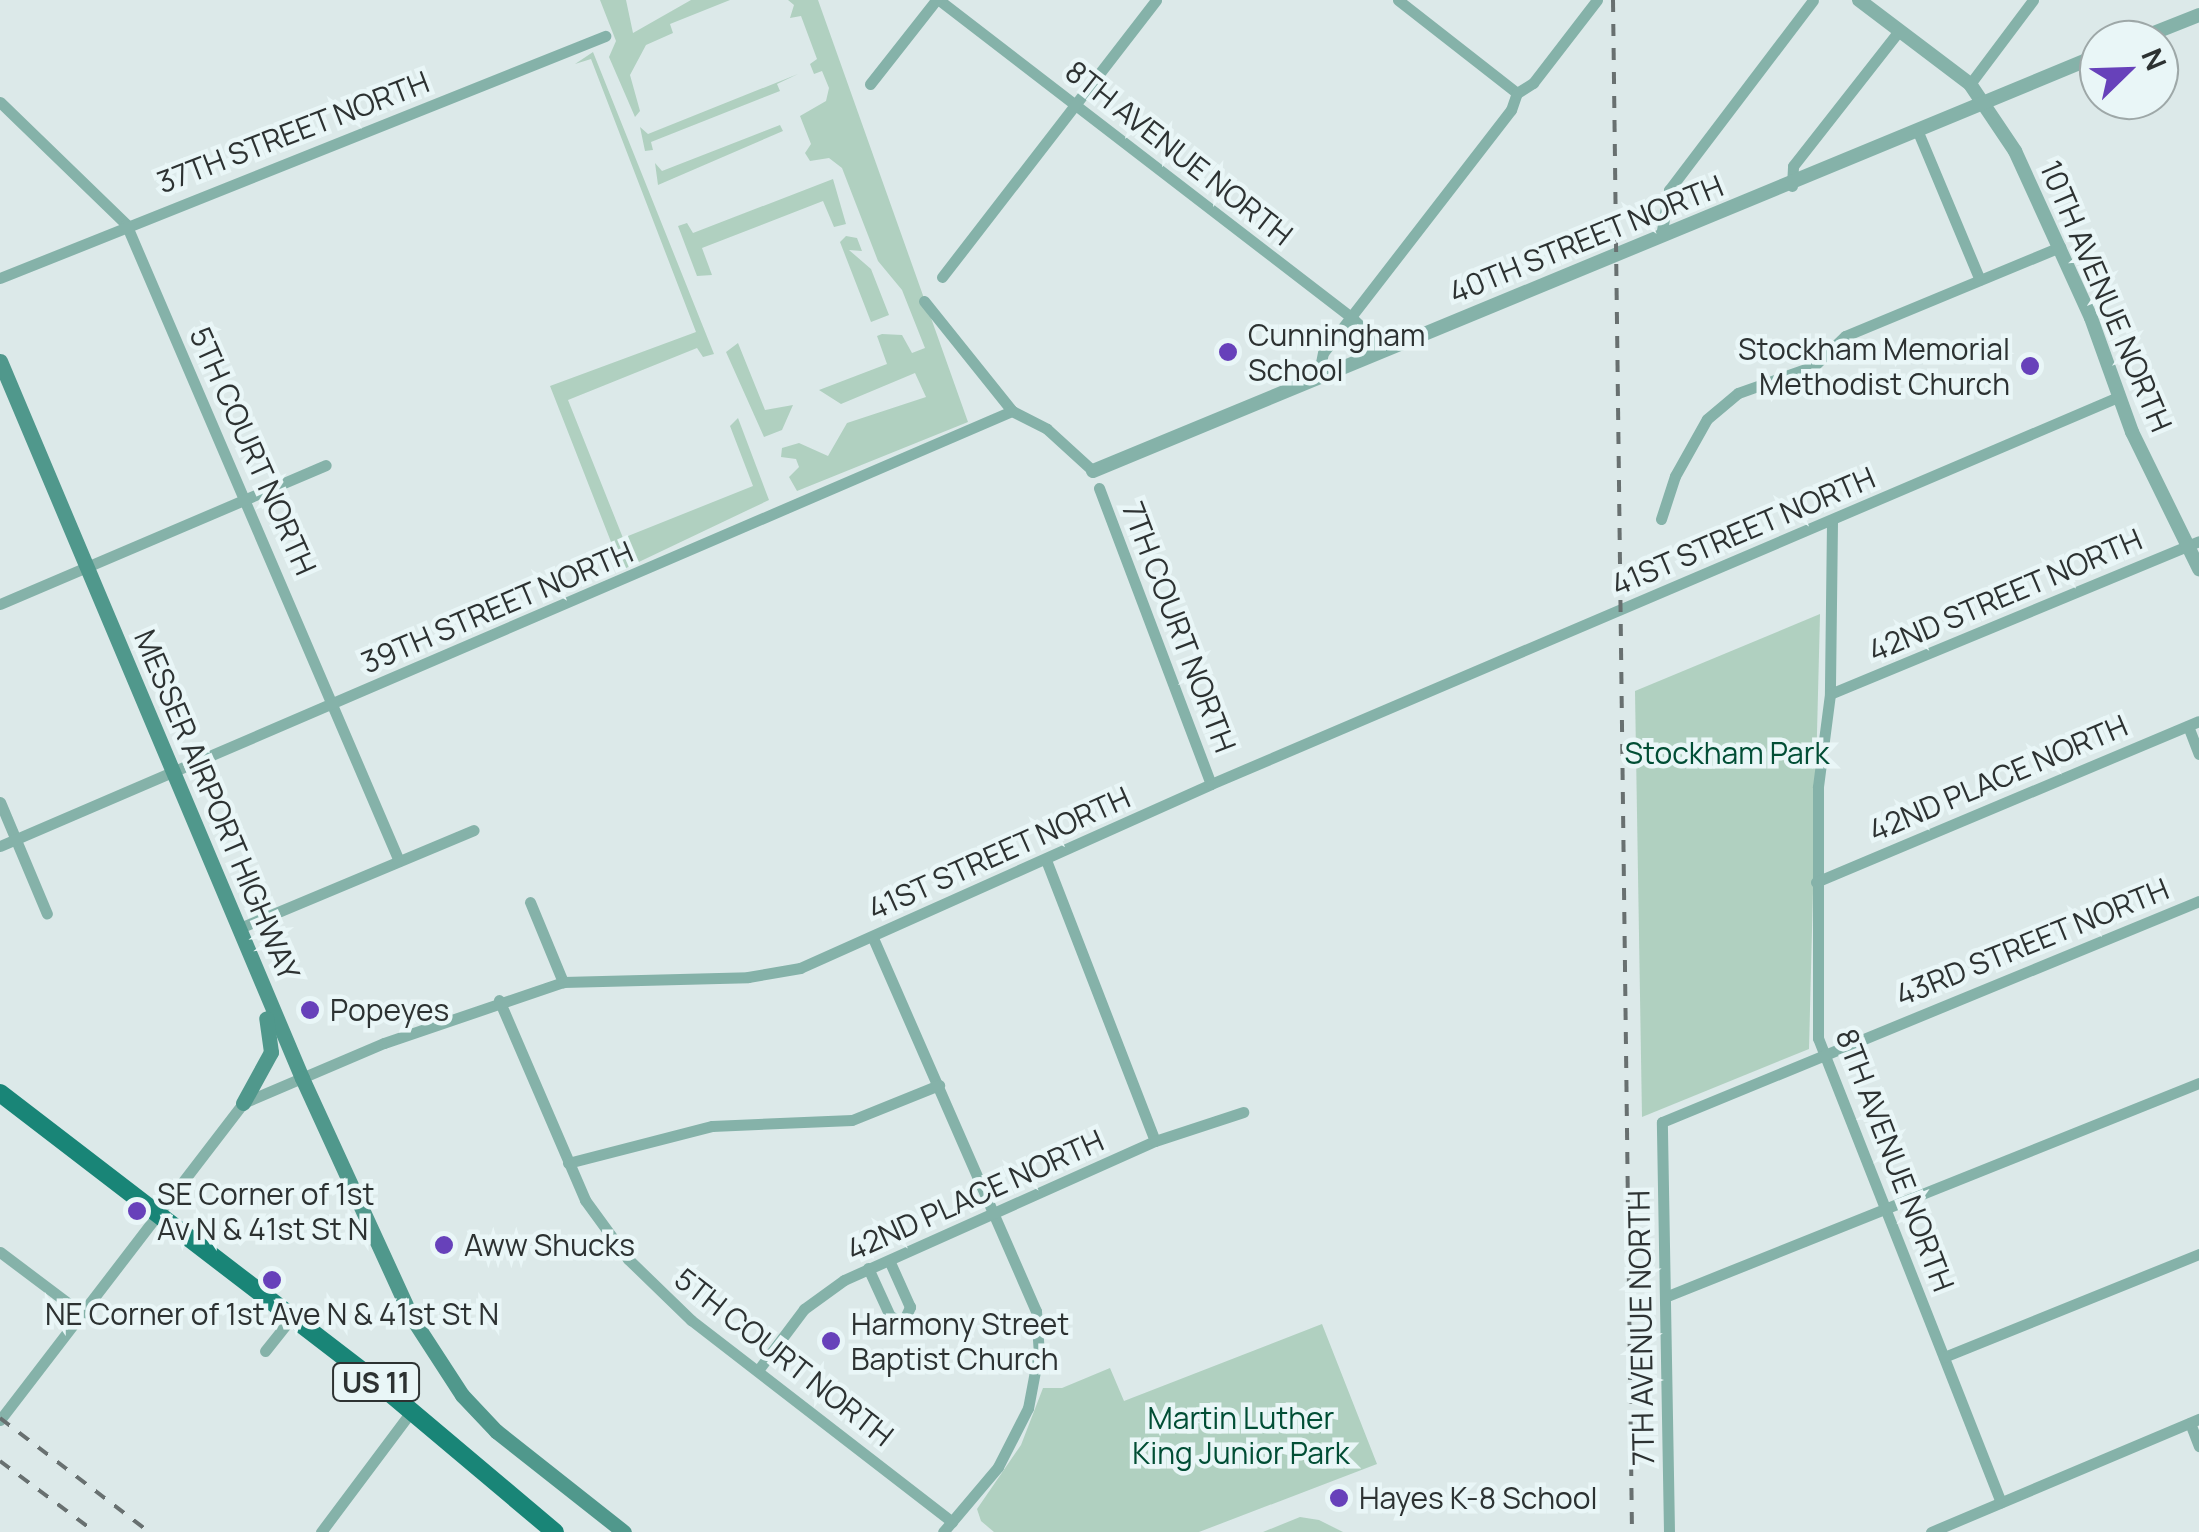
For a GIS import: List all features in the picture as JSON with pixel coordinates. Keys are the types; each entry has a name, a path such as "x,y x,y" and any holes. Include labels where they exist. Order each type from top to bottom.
{"main road":[{"name":"MESSER AIRPORT HIGHWAY","path":"0,361 382,1262 462,1395 496,1431 624,1532"},
{"path":"243,1103 273,1036 255,991 256,971"},
{"name":"US 11","path":"0,1093 292,1317 556,1532"}],"street":[{"path":"870,84 937,0"},
{"name":"8TH AVENUE NORTH","path":"937,0 1351,316 1385,350"},
{"path":"942,277 1156,0"},
{"path":"1398,0 1517,93"},
{"path":"1318,378 1324,353 1351,316 1511,110 1517,93 1533,82 1597,0"},
{"path":"1661,236 1669,190 1813,0"},
{"name":"10TH AVENUE NORTH","path":"1859,0 1970,84 1983,101 2060,247 2118,397 2192,544 2199,569"},
{"path":"1970,84 2033,0"},
{"path":"1792,186 1793,166 1899,31"},
{"name":"37TH STREET NORTH","path":"0,278 126,224 605,36"},
{"name":"40TH STREET NORTH","path":"1093,470 1792,186 2079,63"},
{"name":"5TH COURT NORTH","path":"0,102 126,224 335,704 399,861"},
{"path":"1918,132 1980,280"},
{"path":"1661,519 1676,476 1708,419 1738,392 1814,366 1845,336 2060,247"},
{"path":"924,301 1012,411 1047,430 1093,470"},
{"name":"41ST STREET NORTH","path":"0,1420 243,1103 499,1000 562,982 748,976 800,968 1211,784 2118,397"},
{"name":"39TH STREET NORTH","path":"0,846 1012,411"},
{"path":"0,604 326,464"},
{"name":"7TH COURT NORTH","path":"1099,488 1211,784"},
{"name":"8TH AVENUE NORTH","path":"1832,522 1830,694 1818,788 1816,882 1822,1056 2001,1502"},
{"name":"42ND STREET NORTH","path":"1830,694 2192,544"},
{"path":"2194,723 2199,754"},
{"name":"42ND PLACE NORTH","path":"1816,882 2194,723"},
{"path":"0,802 47,914"},
{"path":"242,927 474,830"},
{"path":"1046,860 1155,1142"},
{"name":"43RD STREET NORTH","path":"1662,1122 2199,901"},
{"path":"530,902 562,982"},
{"path":"874,938 1031,1292 1039,1350 1028,1408 998,1466 947,1527"},
{"name":"5TH COURT NORTH","path":"499,1000 568,1163 605,1232 643,1277 947,1527"},
{"path":"1665,1297 1885,1213 2199,1083"},
{"path":"568,1163 712,1126 852,1120 939,1085"},
{"name":"42ND PLACE NORTH","path":"759,1369 804,1309 868,1268 1155,1142 1242,1112"},
{"name":"7TH AVENUE NORTH","path":"1662,1122 1669,1532"},
{"path":"0,1252 80,1312"},
{"path":"1944,1357 2199,1254"},
{"path":"868,1268 890,1316 903,1322 910,1307 889,1260"},
{"path":"265,1352 292,1317"},
{"path":"320,1530 410,1413"},
{"path":"1931,1532 2194,1421 2199,1446"}],"green space":[{"path":"600,0 626,0 633,33 691,0 730,0 670,24 673,33 646,45 630,75 640,111 635,117 609,57 616,41"},
{"path":"788,0 818,0 968,422 797,491 789,477 799,467 796,459 781,457 782,448 799,443 828,456 847,423 926,397 915,373 841,404 819,390 887,364 877,336 882,334 902,335 912,353 925,348 902,290 878,261 842,168 829,158 810,161 805,153 811,144 800,116 826,101 829,88 822,71 814,74 810,64 817,59 801,16 790,18 794,5"},
{"path":"593,52 714,354 703,357 697,348 568,400 623,538 753,486 730,426 738,418 769,500 622,570 550,386 696,332 591,59 575,64"},
{"path":"798,74 777,84 780,91 651,142 653,150 645,151 640,127 648,134"},
{"path":"780,125 783,131 658,185 655,163 662,171"},
{"path":"833,179 846,224 834,227 823,201 702,248 712,275 697,276 678,226 687,223 693,233"},
{"path":"846,236 857,238 862,251 849,250 871,269 889,315 871,322 840,242"},
{"path":"738,343 765,410 793,405 782,430 764,437 726,352"},
{"name":"Stockham Park","path":"1820,614 1809,1049 1642,1117 1635,691"},
{"name":"Martin Luther King Junior Park","path":"1322,1324 1377,1464 1199,1532 994,1532 981,1521 977,1509 1021,1445 1043,1388 1062,1388 1110,1368 1124,1401"},
{"path":"1300,1517 1319,1520 1343,1532 1263,1532"}],"railway":[{"path":"1613,0 1632,1532"},
{"path":"0,1418 149,1532"},
{"path":"0,1461 95,1532"}],"place":[{"name":"Cunningham School","path":"1228,352"},
{"name":"Stockham Memorial Methodist Church","path":"2030,366"},
{"name":"Popeyes","path":"310,1010"},
{"name":"SE Corner of 1st Av N & 41st St N","path":"137,1211"},
{"name":"Aww Shucks","path":"444,1245"},
{"name":"NE Corner of 1st Ave N & 41st St N","path":"272,1280"},
{"name":"Harmony Street Baptist Church","path":"831,1341"},
{"name":"Hayes K-8 School","path":"1339,1498"}]}
